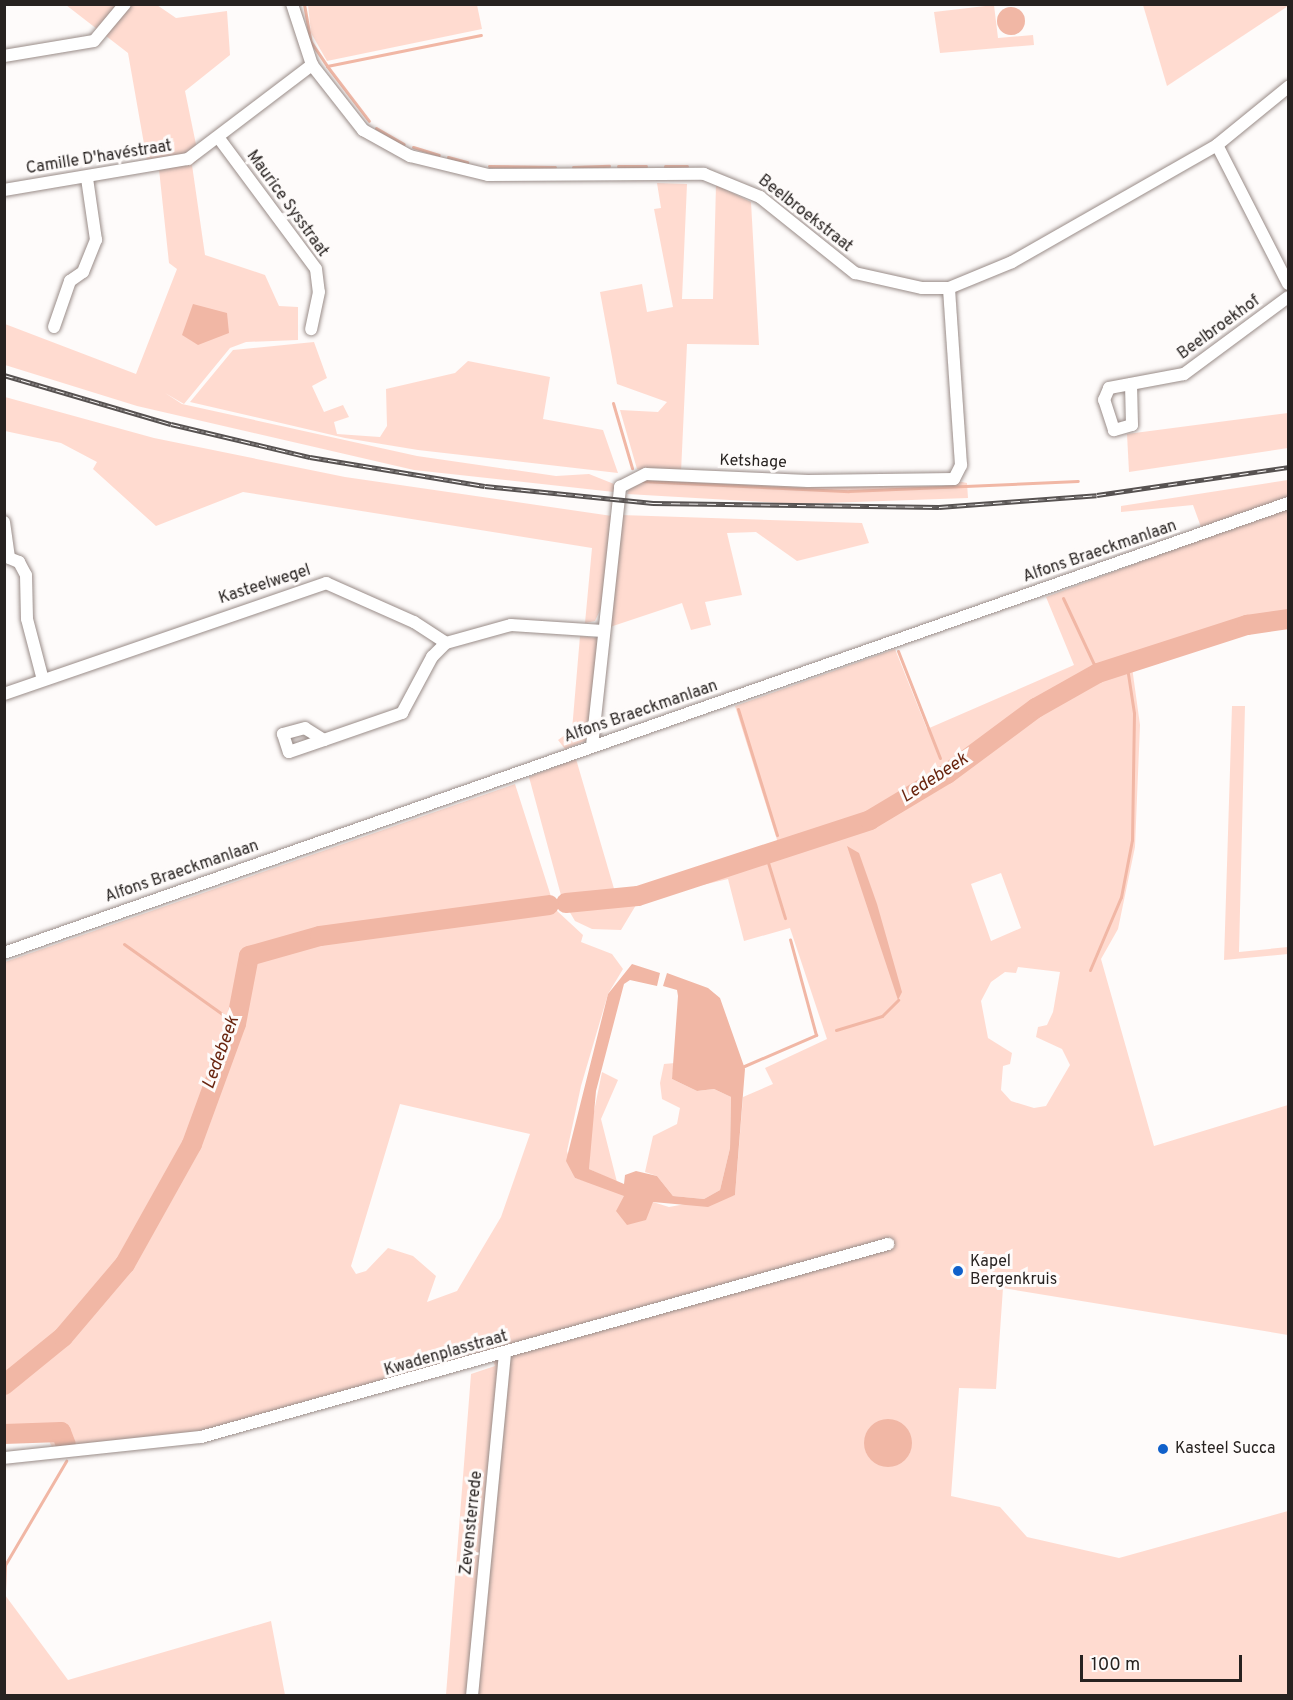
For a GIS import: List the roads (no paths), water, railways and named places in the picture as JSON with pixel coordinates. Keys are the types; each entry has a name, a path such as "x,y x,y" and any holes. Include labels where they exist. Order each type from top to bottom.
{"street":[{"path":"4,56 84,45 102,33 125,4"},
{"name":"Beelbroekstraat","path":"292,4 312,65 363,129 410,156 488,175 704,174 760,197 855,273 892,285 949,288 1012,262 1217,145 1288,87"},
{"name":"Camille D'havéstraat","path":"4,190 175,164 218,137 312,65"},
{"name":"Maurice Sysstraat","path":"218,137 316,269 319,292 311,329"},
{"path":"1217,145 1288,284"},
{"path":"54,327 70,281 83,272 96,240 87,178"},
{"name":"Ketshage","path":"592,746 620,487 627,479 646,474 941,483 958,477 961,465 949,288"},
{"name":"Beelbroekhof","path":"1131,384 1184,374 1288,297"},
{"name":"Alfons Braeckmanlaan","path":"4,953 1288,503"},
{"path":"4,522 7,558 19,562 26,574 27,619 43,680"},
{"name":"Kasteelwegel","path":"4,694 326,583 414,622 446,643"},
{"path":"324,740 402,713 432,657 446,643 511,625 603,631"},
{"name":"Kwadenplasstraat","path":"4,1458 201,1437 505,1354 888,1244"},
{"name":"Zevensterrede","path":"472,1695 505,1354"}],"waterway":[{"path":"304,4 311,42 327,66 481,35"},
{"path":"327,66 369,121"},
{"path":"376,128 404,144"},
{"path":"413,147 439,155"},
{"path":"448,157 467,162"},
{"path":"489,166 555,167"},
{"path":"573,167 609,166"},
{"path":"618,166 646,166"},
{"path":"665,166 687,166"},
{"path":"613,403 632,468"},
{"path":"641,481 849,491 1078,481"},
{"path":"1063,598 1098,673"},
{"name":"Ledebeek","path":"566,903 638,896 870,820 947,774 1036,708 1098,673 1247,625 1288,619"},
{"path":"898,651 940,758"},
{"path":"1090,970 1121,897 1132,840 1134,713 1126,661"},
{"path":"738,709 777,835"},
{"path":"766,856 785,918"},
{"name":"Ledebeek","path":"4,1385 63,1337 125,1264 192,1144 236,1024 249,956 320,936 549,905"},
{"path":"742,1067 816,1035 790,939"},
{"path":"124,944 236,1024"},
{"path":"836,1030 882,1016 898,1000"},
{"name":"Ledebeek","path":"4,1434 61,1432 66,1445"},
{"name":"Ledebeek","path":"4,1592 5,1565 66,1461"}],"railway":[{"path":"4,375 171,424 310,457 485,486 653,503 939,507 1097,495 1288,467"}],"place":[{"name":"Kapel Bergenkruis","path":"958,1271"},
{"name":"Kasteel Succa","path":"1163,1449"}]}
